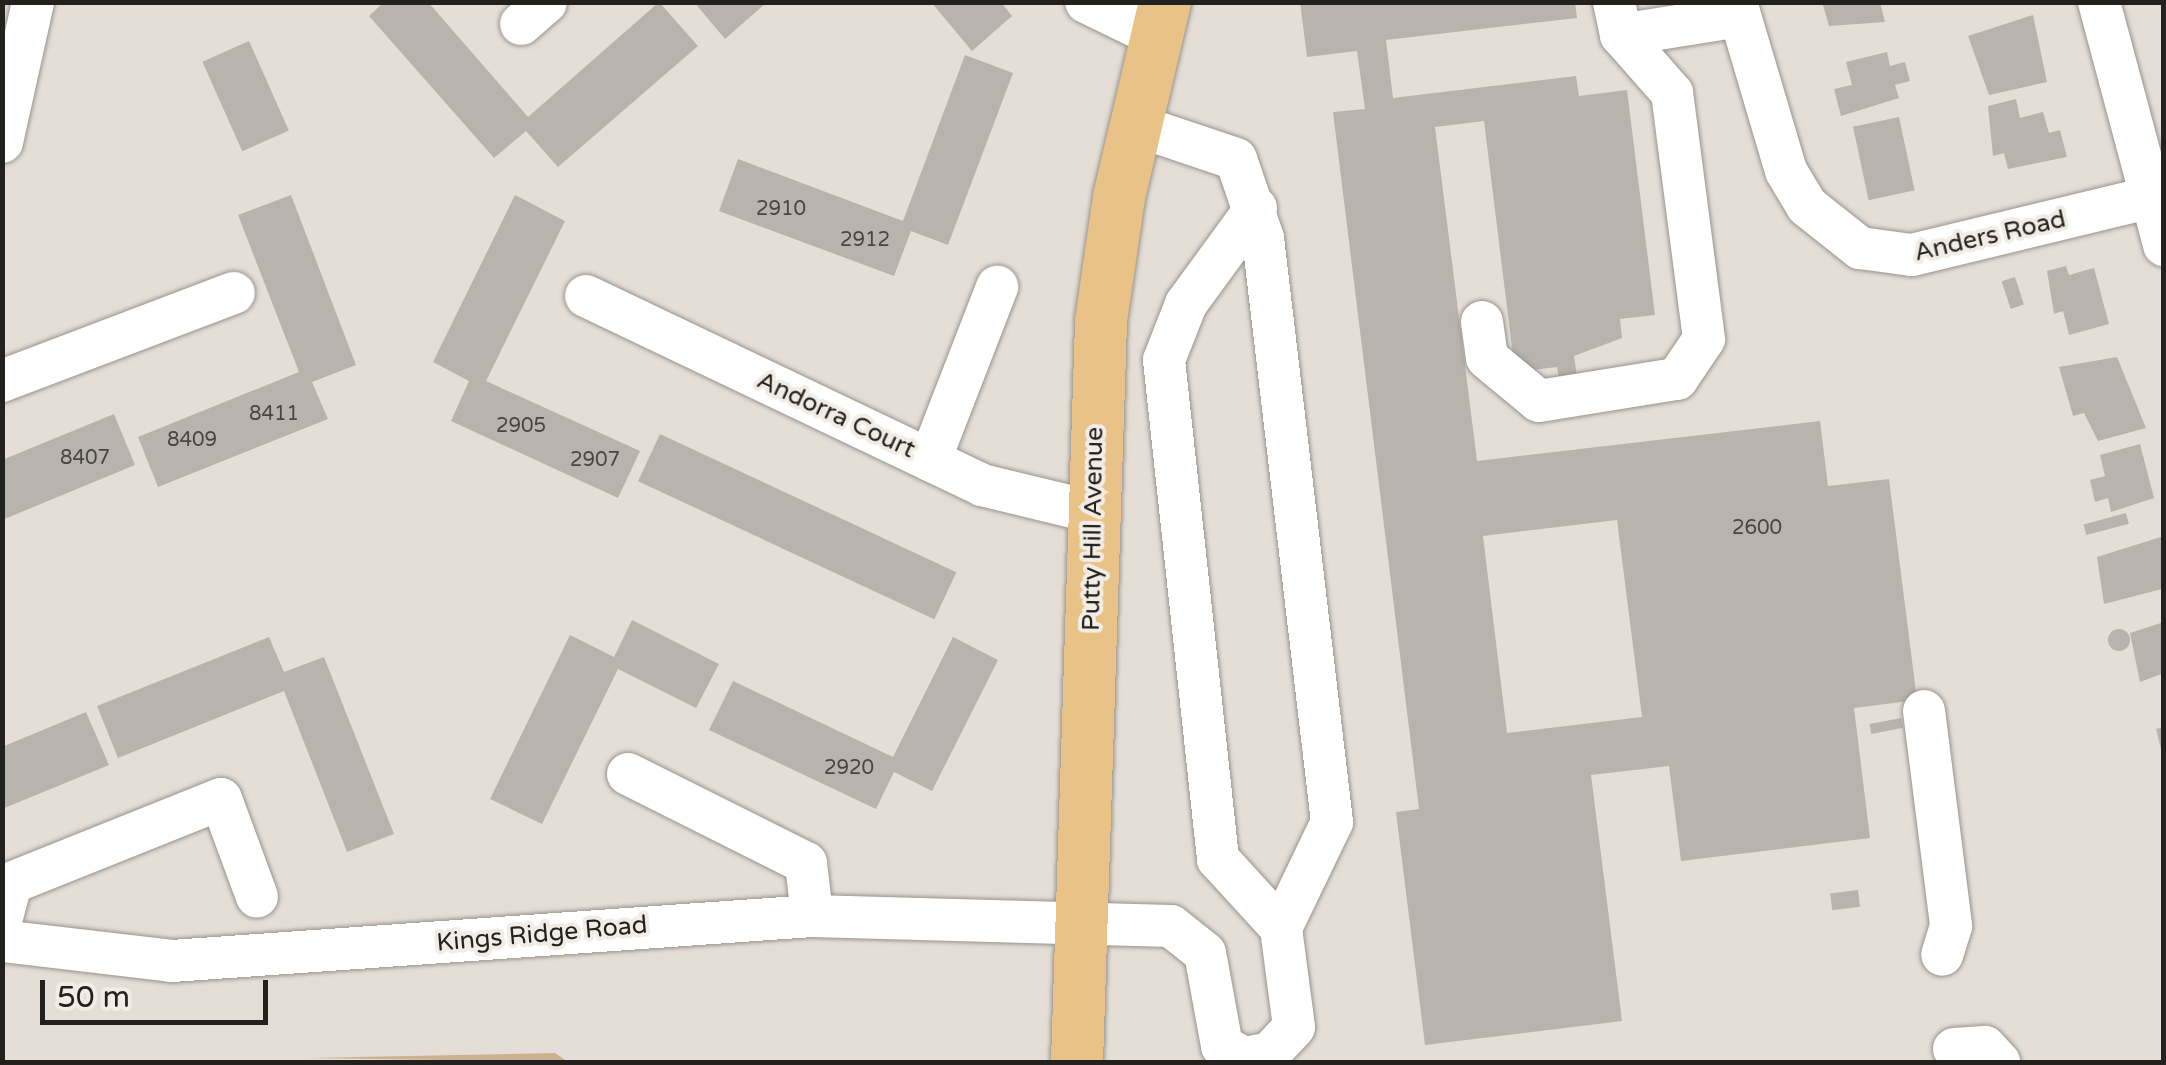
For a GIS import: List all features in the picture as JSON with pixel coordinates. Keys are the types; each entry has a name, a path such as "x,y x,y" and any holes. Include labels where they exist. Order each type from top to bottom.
{"main road":[{"name":"Putty Hill Avenue","path":"1077,1062 1102,321 1135,125 1160,19"}],"street":[{"path":"2,142 34,2"},
{"path":"1086,2 1160,19"},
{"path":"2099,2 2157,196 2164,245"},
{"path":"1618,19 1737,9"},
{"name":"Anders Road","path":"1737,9 1786,171 1806,206 1860,248 1912,255 2157,196"},
{"path":"1482,322 1487,358 1539,401 1677,379 1704,338 1672,92 1618,19"},
{"path":"1135,125 1222,150 1250,181 1332,822 1281,928 1294,1027 1270,1053 1245,1060"},
{"path":"1256,208 1186,304 1164,360 1218,860 1281,928"},
{"path":"930,460 997,288"},
{"path":"2,381 234,293"},
{"name":"Andorra Court","path":"586,296 982,485 1094,512"},
{"path":"1924,711 1951,926 1942,955"},
{"path":"628,774 806,863 812,916"},
{"path":"2,917 11,883 221,800 257,897"},
{"name":"Kings Ridge Road","path":"2,941 172,961 812,916 1082,920 1171,926 1192,937 1210,965 1219,1040 1245,1060"},
{"path":"1954,1049 1985,1046 1999,1062"}],"shaded area":[{"path":"555,1053 568,1062 307,1058"}],"building":[{"path":"384,2 428,2 528,117 659,2 698,46 558,167 526,131 494,158 369,16"},
{"path":"694,2 767,2 725,39"},
{"path":"931,2 1001,2 1012,16 972,51"},
{"path":"1300,2 1575,2 1577,18 1386,40 1393,98 1576,76 1579,96 1627,90 1655,315 1620,319 1622,338 1574,356 1577,377 1559,379 1557,367 1515,372 1484,121 1435,127 1477,461 1820,421 1828,486 1889,479 1917,700 1854,708 1870,838 1681,861 1669,766 1591,775 1622,1021 1425,1045 1396,812 1419,809 1333,112 1365,109 1357,51 1307,57","holes":["1617,520 1642,717 1507,733 1483,536"]},
{"path":"1802,2 1880,2 1885,22 1829,26 1823,5"},
{"path":"2033,15 2047,82 1989,95 1968,36"},
{"path":"249,41 289,131 242,151 202,62"},
{"path":"1887,52 1890,66 1905,62 1910,81 1895,85 1899,98 1841,116 1834,89 1852,85 1846,62"},
{"path":"965,55 1013,73 948,245 911,231 894,276 719,211 738,159 903,221"},
{"path":"2016,99 2020,118 2043,112 2049,133 2060,130 2067,157 2008,169 2004,153 1993,156 1988,106"},
{"path":"1899,117 1915,190 1869,200 1853,127"},
{"path":"291,195 356,365 312,382 328,419 158,487 138,437 299,372 238,215"},
{"path":"515,195 565,221 486,381 640,451 618,498 451,421 469,381 433,362"},
{"path":"2066,266 2069,275 2094,268 2109,324 2069,335 2063,311 2054,314 2047,271"},
{"path":"2015,277 2024,305 2011,309 2002,281"},
{"path":"2117,357 2146,428 2098,441 2084,413 2073,416 2059,367"},
{"path":"114,414 135,465 2,520 2,460"},
{"path":"660,434 956,572 934,619 638,481"},
{"path":"2140,444 2154,498 2111,512 2108,498 2095,502 2090,480 2105,476 2100,455"},
{"path":"2126,513 2129,524 2086,535 2083,524"},
{"path":"2164,536 2162,589 2104,604 2097,557"},
{"path":"632,620 719,664 696,708 618,669 542,824 490,799 570,635 614,657"},
{"path":"2164,622 2164,673 2140,682 2130,633"},
{"path":"2119,629 2127,632 2127,648 2119,651 2111,648 2108,640 2111,632"},
{"path":"269,637 284,672 324,657 394,834 347,852 284,691 118,758 97,706"},
{"path":"953,637 998,660 932,791 894,772 876,809 709,730 733,681 893,757"},
{"path":"86,712 109,765 2,809 2,747"},
{"path":"1901,718 1903,728 1871,734 1870,724"},
{"path":"2164,727 2164,753 2162,753 2156,729"},
{"path":"1858,890 1860,907 1832,910 1830,893"}]}
